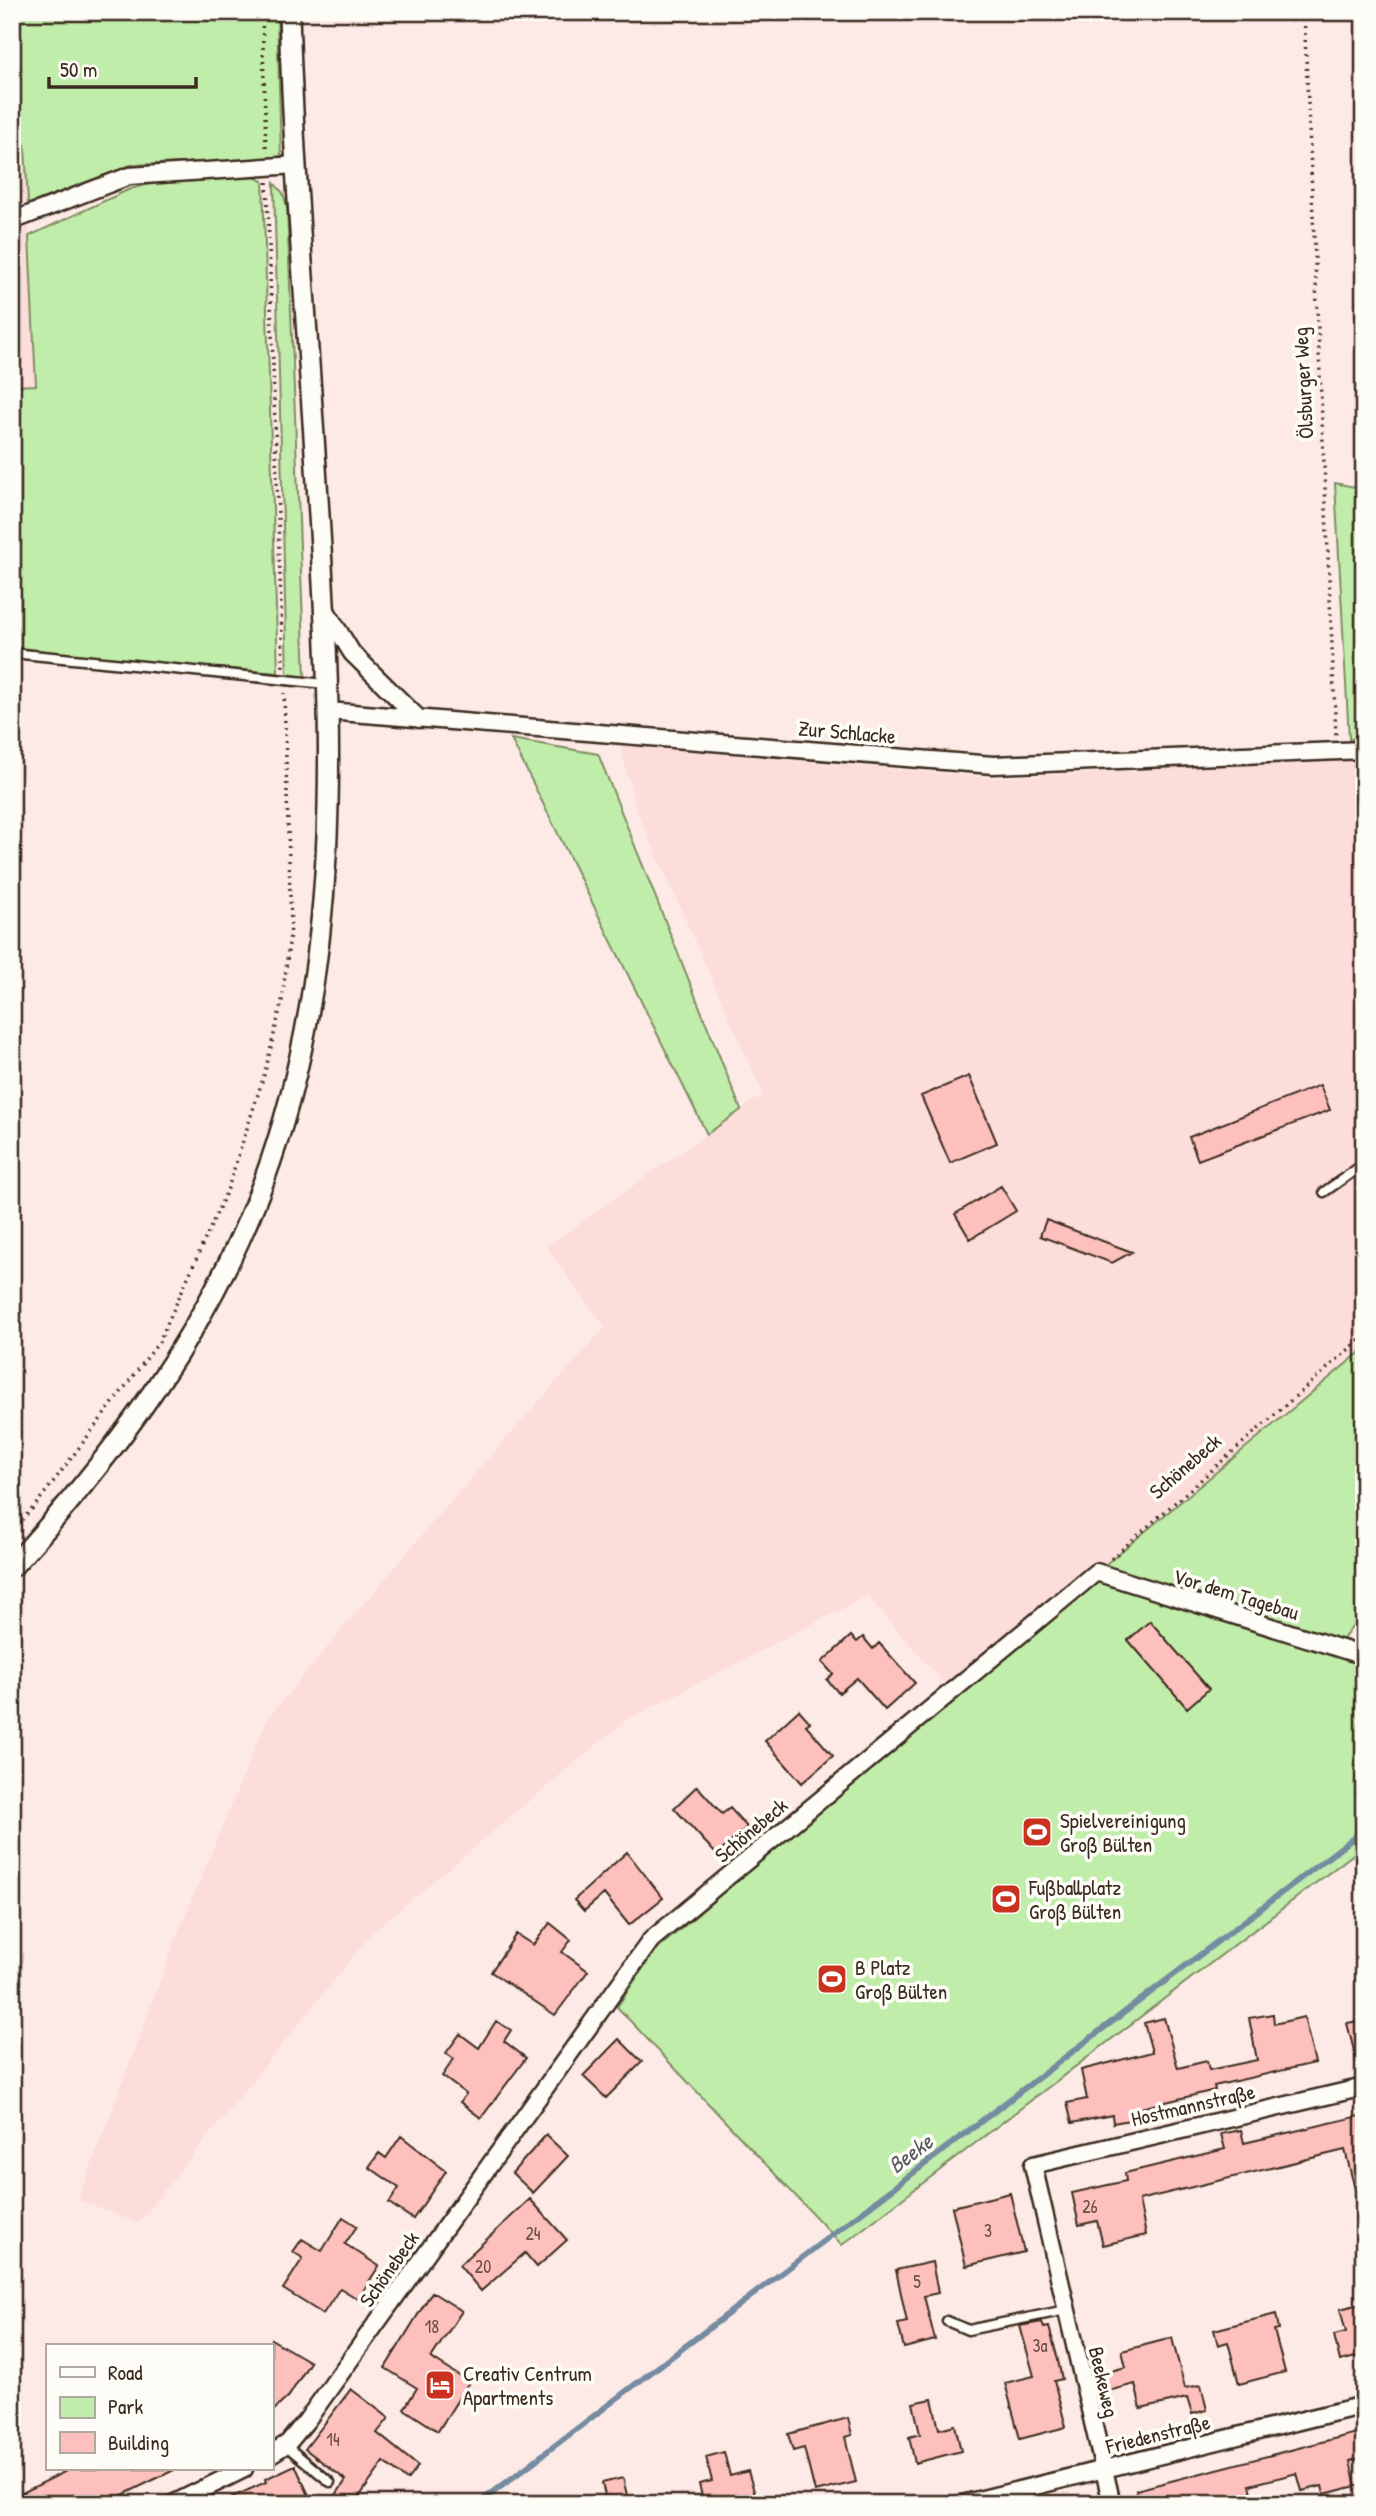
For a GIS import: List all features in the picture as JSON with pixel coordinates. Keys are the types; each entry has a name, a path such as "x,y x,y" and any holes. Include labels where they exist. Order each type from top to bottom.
{"street":[{"path":"12,1567 103,1465 160,1385 218,1287 263,1183 295,1083 318,964 327,867 328,710 325,609 289,12"},
{"path":"12,221 129,176 297,164"},
{"path":"325,609 352,653 419,719"},
{"name":"Zur Schlacke","path":"328,710 993,765 1364,750"},
{"name":"Vor dem Tagebau","path":"1096,1572 1364,1656"},
{"name":"Schönebeck","path":"278,2449 307,2420 651,1940 1096,1572"},
{"name":"Hostmannstraße","path":"1032,2165 1364,2087"},
{"name":"Beekeweg","path":"1032,2165 1112,2504"},
{"name":"Friedenstraße","path":"962,2504 1364,2405"},
{"path":"173,2504 242,2470"}],"lane":[{"path":"12,653 327,685"},
{"path":"1324,1192 1364,1164"},
{"path":"947,2321 968,2330 1066,2310"},
{"path":"278,2449 330,2482"}],"path":[{"path":"12,1530 35,1506 159,1342 229,1188 265,1072 282,1001 291,928 262,12"},
{"name":"Ölsburger Weg","path":"1304,12 1337,752"},
{"name":"Schönebeck","path":"1096,1572 1364,1336"}],"shaded area":[{"path":"25,145 36,386 12,386 12,151"},
{"path":"620,745 994,778 1364,758 1364,1349 1100,1569 955,1696 867,1596 625,1721 374,1931 138,2223 78,2200 181,1925 267,1719 436,1518 605,1327 546,1247 763,1094 636,809"}],"green space":[{"path":"12,12 277,12 281,159 131,165 28,204 25,145 12,151"},
{"path":"254,177 263,181 278,673 12,651 12,386 36,385 29,236 130,189 158,182"},
{"path":"274,183 283,193 287,207 305,677 287,675"},
{"path":"1335,483 1364,489 1364,738 1349,739"},
{"path":"511,739 598,754 741,1110 707,1134"},
{"name":"Fußballplatz Groß Bülten","path":"1364,1349 1364,1612 1343,1639 1364,1645 1364,1846 842,2245 617,2007 654,1952 1100,1569"}],"building":[{"path":"969,1076 997,1143 950,1163 921,1096"},
{"path":"1320,1085 1330,1110 1198,1160 1189,1137"},
{"path":"1001,1186 1016,1211 970,1239 955,1214"},
{"path":"1046,1220 1132,1252 1112,1263 1040,1236"},
{"path":"1150,1621 1209,1689 1187,1708 1128,1640"},
{"path":"851,1636 857,1642 863,1637 873,1649 879,1643 915,1683 885,1710 857,1678 839,1693 827,1680 833,1674 822,1662"},
{"path":"799,1710 810,1722 806,1725 833,1756 802,1783 765,1741"},
{"path":"697,1786 722,1814 730,1808 747,1827 717,1855 674,1808"},
{"path":"627,1852 663,1898 629,1925 604,1894 584,1911 574,1900"},
{"path":"550,1923 571,1940 562,1952 588,1971 555,2015 491,1972 516,1934 533,1945"},
{"path":"1273,2014 1274,2024 1304,2017 1315,2063 1214,2086 1215,2090 1133,2110 1135,2119 1113,2123 1112,2115 1072,2123 1067,2103 1087,2099 1081,2070 1152,2052 1144,2023 1164,2018 1178,2068 1207,2061 1209,2070 1257,2060 1249,2018"},
{"path":"1364,2020 1364,2066 1358,2067 1347,2023"},
{"path":"496,2021 511,2030 504,2041 526,2058 481,2118 460,2102 466,2094 442,2076 454,2059 446,2053 460,2034 479,2048"},
{"path":"619,2039 642,2062 606,2098 583,2076"},
{"path":"1364,2115 1364,2201 1358,2201 1345,2150 1139,2200 1146,2235 1103,2245 1097,2221 1079,2225 1072,2193 1126,2181 1125,2173 1225,2149 1221,2134 1241,2130 1244,2143"},
{"path":"546,2135 568,2156 533,2193 512,2173"},
{"path":"401,2136 446,2171 413,2219 389,2203 399,2188 369,2167 379,2153 386,2158"},
{"path":"1010,2193 1024,2252 966,2266 952,2207"},
{"path":"530,2199 567,2240 537,2267 525,2253 481,2291 459,2265"},
{"path":"343,2217 357,2226 345,2244 379,2266 358,2299 340,2288 323,2314 283,2289 303,2258 293,2252 302,2239 322,2251"},
{"path":"932,2262 938,2293 924,2296 935,2340 904,2348 898,2324 907,2322 896,2270"},
{"name":"Creativ Centrum Apartments","path":"432,2292 462,2311 431,2358 469,2382 438,2431 404,2409 417,2388 385,2368"},
{"path":"1364,2303 1364,2355 1340,2361 1334,2335 1346,2332 1340,2309"},
{"path":"1276,2314 1279,2329 1274,2330 1285,2372 1239,2384 1228,2342 1218,2345 1214,2330"},
{"path":"1042,2322 1044,2328 1049,2327 1057,2356 1062,2379 1054,2381 1066,2427 1020,2439 1005,2383 1034,2376 1020,2326"},
{"path":"1172,2338 1185,2388 1201,2385 1207,2410 1192,2414 1187,2398 1141,2409 1135,2384 1100,2393 1095,2375 1126,2367 1122,2351"},
{"path":"271,2339 310,2362 289,2396 273,2411 273,2344"},
{"path":"351,2389 389,2418 377,2433 418,2466 407,2480 384,2462 354,2504 330,2504 346,2480 305,2449"},
{"path":"932,2399 939,2429 955,2425 961,2451 915,2463 909,2437 920,2434 913,2403"},
{"path":"848,2418 852,2435 845,2437 856,2482 815,2492 804,2448 793,2451 788,2434"},
{"path":"1364,2431 1364,2457 1350,2461 1356,2486 1324,2494 1322,2486 1302,2491 1297,2473 1250,2485 1255,2504 1139,2504 1136,2490"},
{"path":"724,2452 730,2476 748,2471 756,2498 736,2504 704,2504 699,2484 712,2481 706,2457"},
{"path":"295,2465 313,2504 217,2504 266,2482 265,2479"},
{"path":"68,2470 174,2470 104,2504 12,2504 12,2498"},
{"path":"623,2478 629,2504 607,2504 602,2483"}],"waterway":[{"name":"Beeke","path":"478,2504 1364,1830"}],"place":[{"name":"Spielvereinigung Groß Bülten","path":"1037,1832"},
{"name":"Fußballplatz Groß Bülten","path":"1006,1899"},
{"name":"B Platz Groß Bülten","path":"832,1979"},
{"name":"Creativ Centrum Apartments","path":"440,2385"}]}
